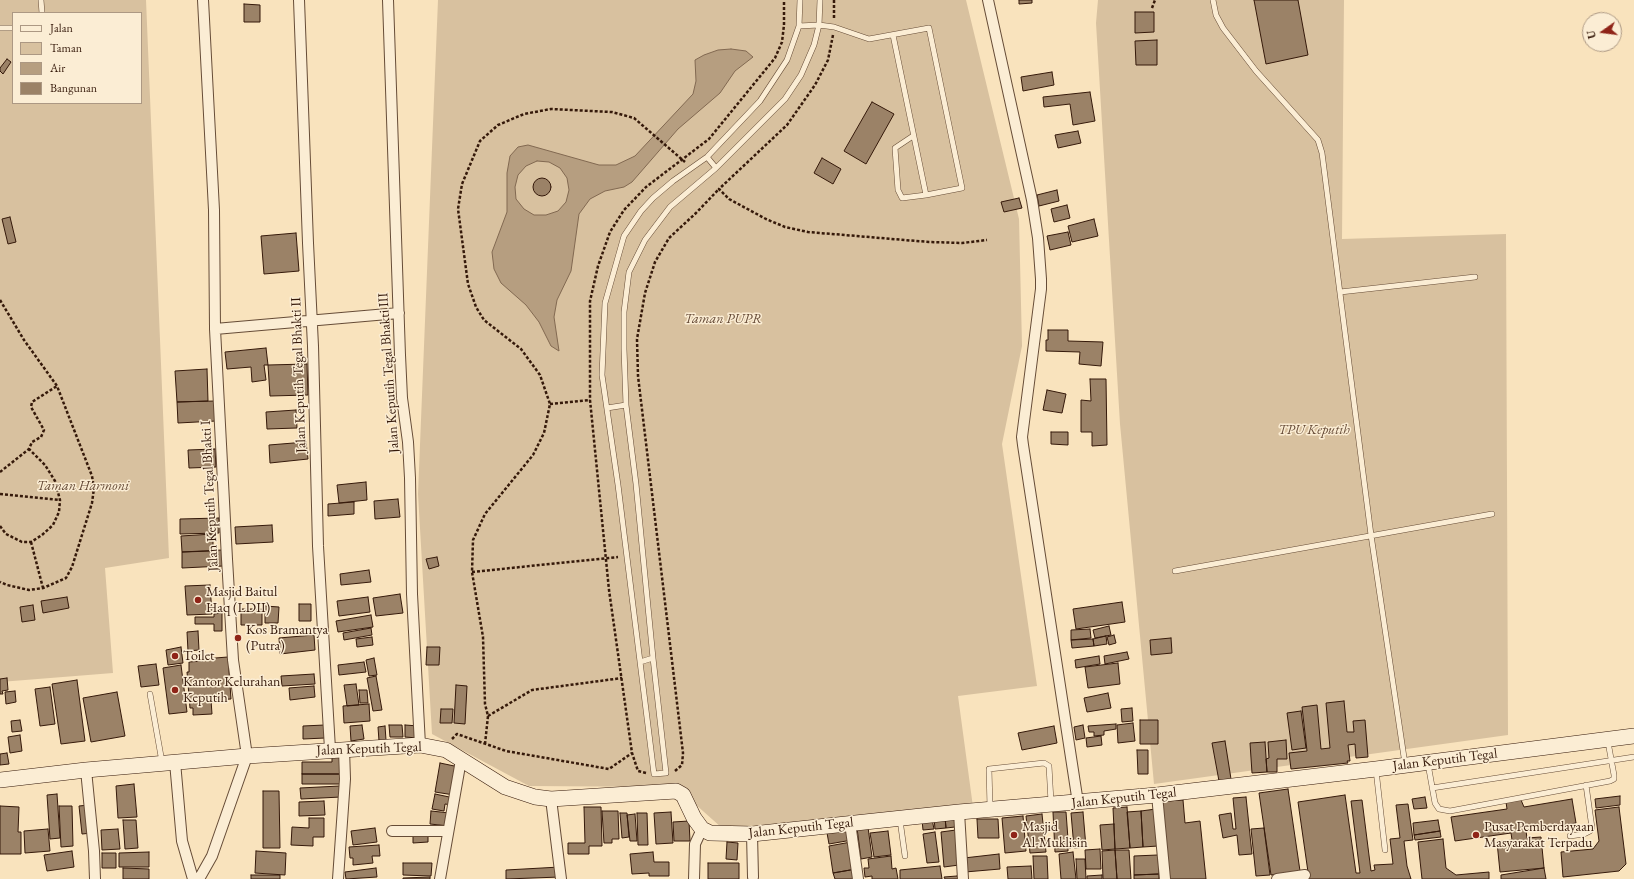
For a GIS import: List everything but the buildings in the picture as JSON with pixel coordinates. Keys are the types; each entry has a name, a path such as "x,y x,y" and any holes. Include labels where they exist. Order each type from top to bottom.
{"main road":[{"name":"Jalan Keputih Tegal","path":"0,780 86,770 247,756 337,749 420,745 446,750 505,787 535,797 551,799 676,791 684,795 694,818 702,829 710,833 752,834 959,812 1078,803 1157,795 1405,766 1634,736"}],"street":[{"name":"Jalan Keputih Tegal Bhakti I","path":"203,0 214,210 215,329 233,660 247,756"},
{"name":"Jalan Keputih Tegal Bhakti II","path":"299,0 318,546 337,749 345,779 338,879"},
{"name":"Jalan Keputih Tegal Bhakti III","path":"388,0 402,398 408,442 410,478 412,594 420,745"},
{"path":"988,0 1032,200 1038,238 1041,289 1022,437 1078,803"},
{"path":"215,329 399,313"},
{"path":"199,879 212,856 247,756"},
{"path":"440,879 461,760"},
{"path":"168,763 182,841 192,879"},
{"path":"86,770 94,851 95,879"},
{"path":"1157,795 1165,879"},
{"path":"551,799 561,879"},
{"path":"959,812 963,879"},
{"path":"850,823 858,879"},
{"path":"694,879 694,844 702,829"},
{"path":"392,831 448,831"},
{"path":"752,834 753,878"},
{"path":"1277,879 1305,875"}],"lane":[{"path":"41,0 42,12"},
{"path":"800,0 799,26 787,60 760,101 706,157 654,198 641,211 624,236 604,303 602,375 654,758 654,774 666,773 636,484 626,405 624,312 630,272 645,240 670,208 716,168 785,99 801,75 814,45 820,24 820,0"},
{"path":"1213,0 1216,15 1223,28 1256,71 1318,140 1322,153 1370,535 1405,766"},
{"path":"799,26 820,24 834,27 869,39 929,28 962,188 902,198 898,190 895,148 913,136"},
{"path":"0,28 12,28"},
{"path":"893,35 926,195"},
{"path":"706,157 716,168"},
{"path":"1340,292 1475,277"},
{"path":"607,408 626,405"},
{"path":"1175,571 1492,514"},
{"path":"640,662 653,658"},
{"path":"150,694 168,763"},
{"path":"1427,763 1435,803 1439,809 1450,811 1610,781 1614,779 1614,775 1607,739"},
{"path":"1432,788 1634,756"},
{"path":"991,810 989,770 1044,763 1049,766 1052,805"},
{"path":"1376,769 1385,850"},
{"path":"1570,836 1584,834 1592,828 1586,785"},
{"path":"900,818 905,856"}],"path":[{"path":"654,774 638,771 632,753 606,559 590,400 590,301 598,266 610,232 624,210 646,187 709,139 775,58 782,42 784,0"},
{"path":"666,773 675,771 682,765 683,753 638,376 637,339 645,293 655,262 669,238 786,125 815,86 828,60 834,27 834,0"},
{"path":"1152,8 1155,0"},
{"path":"485,744 488,716 485,704 483,637 472,572 473,540 485,514 533,455 544,433 550,404 540,375 521,349 484,320 476,307 468,284 458,209 462,184 480,141 498,126 524,114 551,109 612,112 634,118 666,146"},
{"path":"719,189 729,199 766,219 786,227 808,232 929,242 962,243 987,240"},
{"path":"0,300 24,340 57,386 92,476 94,488 92,503 72,567 66,578 43,588 29,590 0,582"},
{"path":"0,470 29,448 32,442 41,437 44,430 31,407 32,402 57,386"},
{"path":"550,404 590,400"},
{"path":"0,526 6,534 22,542 32,542 53,525 59,512 60,500 55,480 45,465 29,448"},
{"path":"0,494 60,500"},
{"path":"32,542 43,588"},
{"path":"472,572 627,556"},
{"path":"488,716 532,690 622,678"},
{"path":"446,750 453,737 457,734 506,750 609,769 632,753"}],"green space":[{"name":"Taman Harmoni","path":"0,0 146,0 169,558 105,568 113,673 0,682"},
{"name":"Taman PUPR","path":"438,0 966,0 1019,219 1022,346 1002,444 1037,686 958,696 973,807 722,828 676,787 529,786 432,734 418,494"},
{"name":"TPU Keputih","path":"1098,0 1344,0 1342,239 1506,234 1508,735 1154,784 1120,424 1096,23"}],"water":[{"path":"731,49 746,51 753,57 735,71 720,93 678,129 632,182 624,187 605,191 590,199 579,214 571,271 557,300 554,317 559,351 551,346 539,322 526,305 501,283 494,269 492,252 507,212 507,173 510,156 518,147 528,145 599,165 616,165 635,156 693,94 696,81 695,60 718,50","holes":["537,161 549,162 560,168 567,178 569,190 566,202 558,211 546,215 534,215 524,209 516,199 515,187 518,175 526,166"]}],"place":[{"name":"Masjid Baitul Haq (LDII)","path":"198,600"},
{"name":"Kos Bramantya (Putra)","path":"238,638"},
{"name":"Toilet","path":"175,656"},
{"name":"Kantor Kelurahan Keputih","path":"175,690"},
{"name":"Masjid Al-Muklisin","path":"1014,835"},
{"name":"Pusat Pemberdayaan Masyarakat Terpadu","path":"1476,835"}]}
